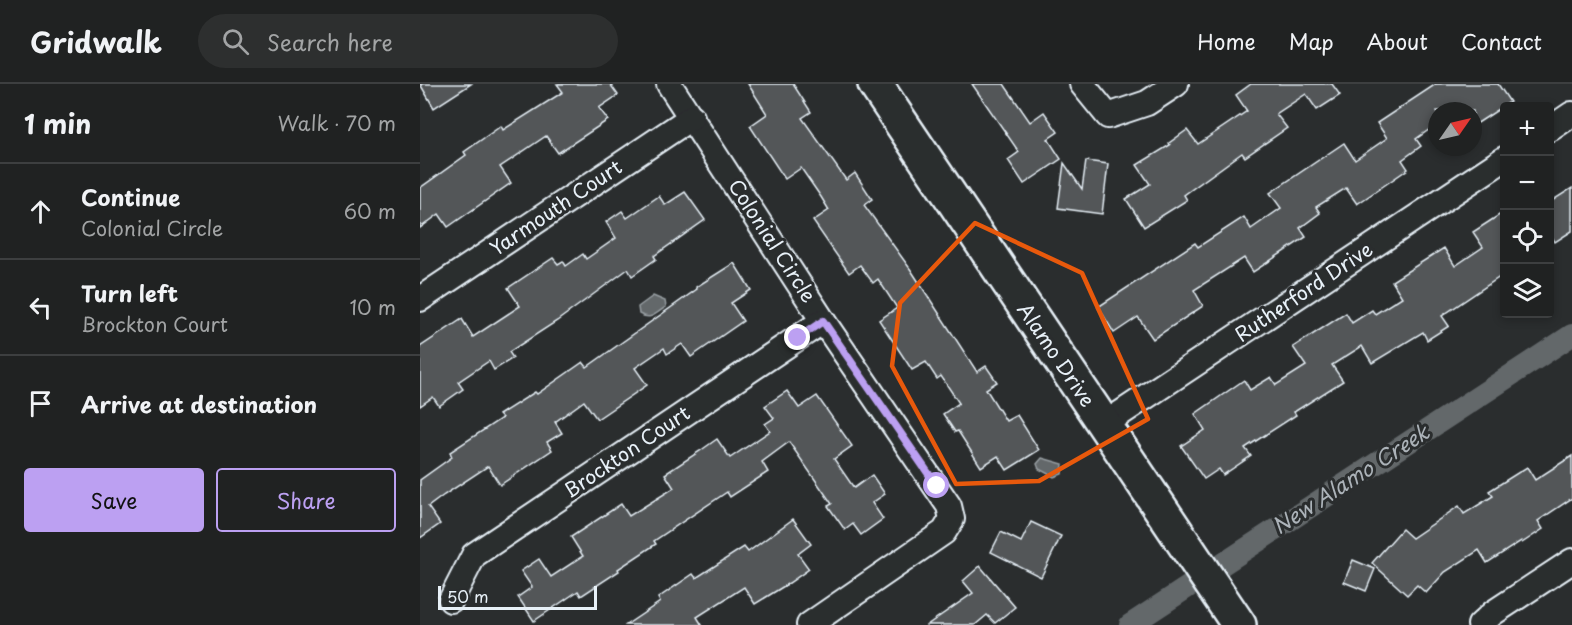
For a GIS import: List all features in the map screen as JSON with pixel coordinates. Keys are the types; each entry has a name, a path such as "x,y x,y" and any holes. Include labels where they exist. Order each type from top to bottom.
{"main road":[{"name":"Alamo Drive","path":"875,84 1234,618"}],"street":[{"name":"Colonial Circle","path":"669,84 823,321 950,506 952,519 944,532 809,625"},
{"path":"1082,84 1108,116 1147,103 1176,84"},
{"path":"1554,126 1572,114"},
{"name":"Yarmouth Court","path":"420,299 692,117"},
{"name":"Rutherford Drive","path":"1103,425 1500,162"},
{"name":"Brockton Court","path":"451,600 474,555 823,321"},
{"path":"1480,625 1572,561"}],"highlighted area":[{"path":"975,223 1082,273 1148,419 1039,481 956,484 892,366 900,303"}],"shaded area":[{"path":"653,296 665,301 666,307 647,317 639,314 638,307"},
{"path":"1042,458 1063,464 1062,474 1054,477 1039,469 1037,464"}],"building":[{"path":"420,84 471,84 434,108"},
{"path":"557,84 610,84 618,95 599,108 608,120 558,153 546,136 500,167 511,183 448,227 439,214 420,228 420,188 466,155 464,152 501,126 503,130 563,92"},
{"path":"748,84 793,84 811,112 802,118 846,180 855,173 872,199 864,205 911,270 977,372 986,366 997,382 986,389 1006,421 1017,415 1039,450 1007,470 998,456 981,467 958,431 955,432 943,414 959,403 941,376 937,379 926,362 912,370 879,320 897,308 878,279 873,283 860,265 849,273 813,221 829,210 821,197 801,168 785,179 750,126 767,114"},
{"path":"972,84 1004,84 1030,122 1044,112 1058,132 1048,139 1061,159 1024,184 1008,160 1019,152"},
{"path":"1251,84 1332,84 1340,95 1317,110 1306,94 1276,114 1287,128 1245,157 1242,153 1184,195 1187,200 1144,227 1126,199 1150,184 1137,165 1170,145 1169,143 1187,130 1198,144 1247,111 1236,95"},
{"path":"1436,84 1498,84 1510,102 1500,102 1500,108 1482,120 1482,102 1428,102 1428,130 1416,139 1421,146 1402,160 1408,169 1357,204 1346,188 1316,207 1320,213 1300,228 1306,237 1253,272 1244,258 1194,290 1203,306 1153,339 1138,317 1114,333 1098,307 1195,243 1198,247 1244,217 1251,229 1281,208 1270,193 1344,143 1355,160 1387,138 1377,123"},
{"path":"1086,161 1108,164 1102,214 1058,208 1064,163 1082,189"},
{"path":"1572,188 1572,231 1555,242 1554,240 1554,199"},
{"path":"685,192 705,220 654,256 656,259 632,276 628,269 557,321 509,352 513,358 494,370 489,361 458,382 463,389 439,406 433,397 420,406 420,347 462,319 473,337 520,306 508,288 553,258 558,264 563,261 566,266 583,254 586,259 616,238 606,222 622,211 627,218 659,196 665,205"},
{"path":"1500,215 1500,277 1442,316 1449,326 1427,340 1423,332 1372,363 1362,346 1332,365 1343,381 1294,412 1296,415 1245,448 1251,456 1223,475 1219,469 1204,479 1181,446 1205,430 1195,414 1244,380 1250,390 1271,377 1276,385 1306,366 1293,347 1346,313 1352,323 1372,310 1375,314 1402,297 1392,281 1444,248 1455,266 1483,247 1473,232"},
{"path":"734,263 751,290 731,303 743,321 691,357 682,344 667,354 664,348 635,368 647,385 597,419 584,401 555,422 562,433 547,442 552,450 500,485 488,466 444,495 428,507 440,524 420,538 420,480 452,457 450,452 502,418 499,415 535,392 537,394 583,362 587,367 697,289 696,287"},
{"path":"787,391 799,408 817,396 852,446 834,459 854,488 872,475 885,494 872,503 883,519 861,535 853,524 845,530 828,506 832,504 789,442 762,462 768,472 730,497 727,492 654,541 656,544 618,569 619,571 581,596 578,591 534,621 518,597 532,587 521,571 539,559 551,577 583,556 571,537 621,504 629,516 674,488 665,474 717,439 730,458 770,431 765,424 774,418 765,406"},
{"path":"1572,456 1572,498 1538,521 1543,529 1487,563 1479,550 1445,572 1426,593 1417,585 1407,595 1372,563 1402,529 1412,538 1459,506 1464,514 1493,496 1489,491 1527,467 1535,480"},
{"path":"793,519 811,544 798,554 809,569 789,583 755,604 744,587 697,617 702,625 626,625 660,602 658,598 693,574 696,578 744,547 748,552"},
{"path":"1031,522 1061,536 1041,577 991,552 1001,532 1021,542"},
{"path":"1353,560 1375,569 1366,591 1344,582"},
{"path":"980,566 1015,607 995,623 987,615 975,625 927,625 973,593 963,581"}],"waterway":[{"name":"New Alamo Creek","path":"1130,625 1572,335"}],"route":[{"path":"798,338 823,321 937,486"}]}
